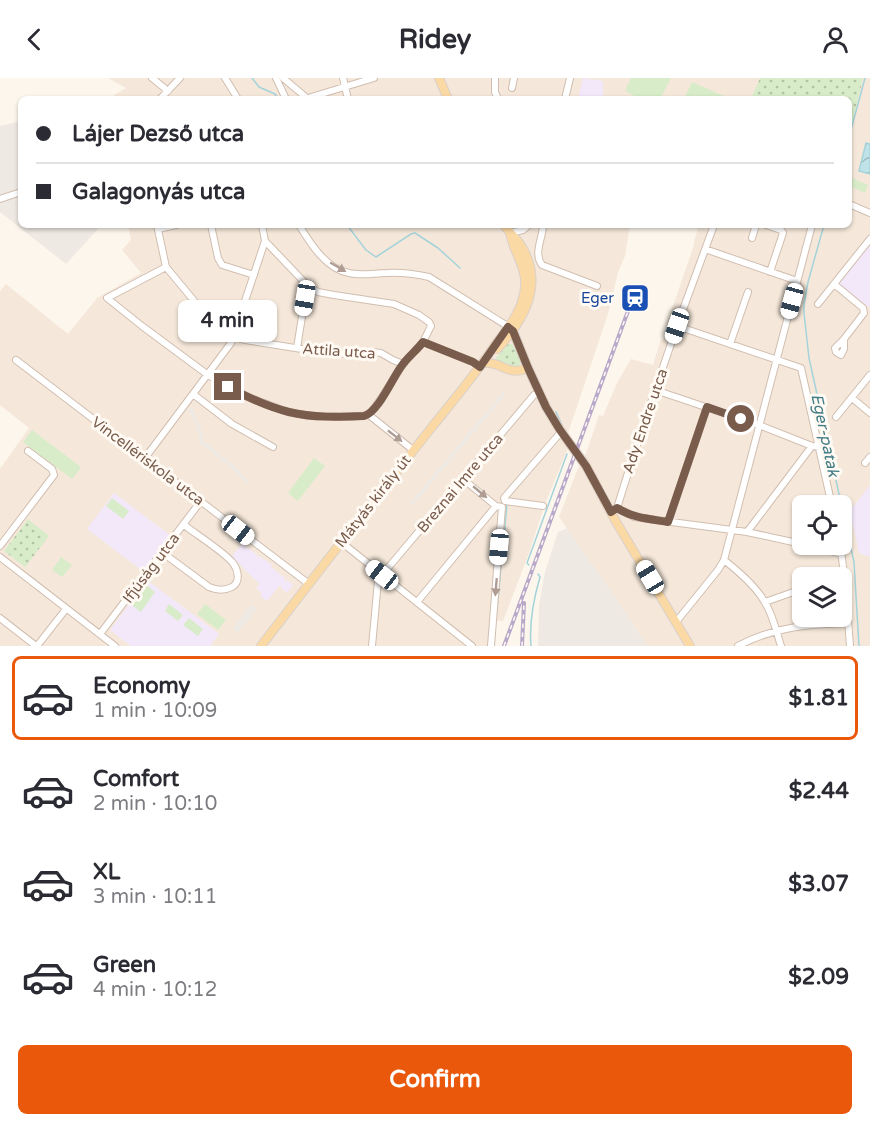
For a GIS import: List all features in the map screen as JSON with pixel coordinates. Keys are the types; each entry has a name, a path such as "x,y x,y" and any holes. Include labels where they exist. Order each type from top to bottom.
{"main road":[{"path":"439,78 447,96"},
{"path":"506,228 510,233"},
{"name":"Mátyás király út","path":"261,646 526,307 532,288 528,262 522,247 510,233"},
{"name":"Mátyás király út","path":"510,233 523,265 525,277 523,300 511,329"},
{"path":"511,329 539,393 561,432 614,510 690,646"},
{"path":"486,360 493,360 512,372 520,372 528,368"}],"street":[{"path":"152,78 168,91"},
{"path":"163,96 180,78"},
{"path":"225,78 236,96"},
{"path":"276,78 285,96"},
{"path":"284,78 306,96"},
{"path":"343,78 347,96"},
{"path":"315,96 374,78"},
{"path":"495,78 497,96"},
{"path":"512,88 514,78"},
{"path":"567,96 570,78"},
{"path":"0,199 18,193"},
{"path":"852,205 870,213"},
{"name":"Attila utca","path":"158,228 166,267 205,314 234,337 333,354 381,353 403,364"},
{"path":"212,228 218,258 222,265 254,275"},
{"path":"145,458 234,337 265,241 263,228"},
{"path":"301,228 311,245 340,270 357,274 401,273 429,277 511,329"},
{"path":"510,233 521,228"},
{"path":"522,247 520,238 524,228"},
{"path":"536,228 541,237"},
{"path":"543,228 538,254 542,265 597,285"},
{"name":"Ady Endre utca","path":"614,510 713,228"},
{"path":"752,238 755,228"},
{"path":"770,272 783,233 775,228"},
{"path":"676,622 724,561 811,228"},
{"path":"818,304 870,240"},
{"path":"166,267 107,298 208,375 248,397 288,412 310,416 369,415 403,364 423,342 431,326 429,322 394,304 318,292 307,285 265,241"},
{"path":"705,249 797,281"},
{"path":"834,284 864,311 844,339"},
{"path":"297,348 307,285"},
{"path":"730,344 748,292"},
{"path":"499,321 508,321 516,316"},
{"path":"677,326 801,368 816,446 829,495"},
{"path":"423,342 473,362 486,360"},
{"name":"Vincellériskola utca","path":"16,360 309,584"},
{"path":"836,417 870,375"},
{"path":"655,390 816,446"},
{"name":"Breznai Imre utca","path":"382,575 534,395 539,393"},
{"path":"193,394 232,424 273,447"},
{"path":"852,398 870,413"},
{"path":"668,522 707,407"},
{"path":"369,415 413,450"},
{"path":"417,602 561,432"},
{"path":"747,532 816,446"},
{"path":"0,546 54,475 52,469 28,451"},
{"path":"464,479 501,505 543,506"},
{"name":"Ifjúság utca","path":"100,634 201,501"},
{"path":"491,646 501,505"},
{"path":"614,510 634,517 747,532 792,542"},
{"path":"163,553 215,590 233,587 236,584 238,574 234,564 184,525"},
{"path":"341,543 472,646"},
{"path":"0,557 115,646"},
{"path":"724,561 734,568 765,602 781,646"},
{"path":"372,646 378,581 382,575"},
{"path":"765,602 792,593"},
{"path":"0,618 36,646 66,609"},
{"path":"738,646 793,627"},
{"path":"848,627 850,646"}],"shaded area":[{"path":"108,78 870,78 870,646 647,646 559,517 599,415 603,416 617,383 631,359 653,365 661,339 663,340 668,327 666,326 698,228 852,228 852,96 113,96 126,88"},
{"path":"583,78 603,81 603,96 579,96"},
{"path":"18,122 18,226 0,212 0,126"},
{"path":"20,228 97,228 66,264"},
{"path":"129,228 630,228 625,256 618,272 608,314 568,433 572,439 545,504 503,621 496,620 493,646 0,646 0,469 29,428 0,405 0,291 6,284 68,334 97,298 141,273 122,250 131,240"},
{"path":"870,244 870,308 839,284"},
{"path":"502,391 505,396 413,505 410,503 486,414"},
{"path":"192,407 204,441 238,469 248,481 246,483 200,443 198,429 188,408"},
{"path":"870,485 870,557 859,553 852,520 852,508"},
{"path":"114,493 171,536 144,572 87,529"},
{"path":"567,528 647,646 538,646 539,606 545,572 558,532"},
{"path":"243,543 246,546 243,550 247,547 258,556 256,560 259,556 265,560 285,578 286,582 287,580 293,585 287,593 280,585 267,601 260,596 262,593 256,588 259,585 258,582 232,556"},
{"path":"147,580 219,634 210,646 131,646 110,630"},
{"path":"251,604 257,609 238,633 233,628"}],"green space":[{"path":"631,78 671,78 662,96 634,96 625,91"},
{"path":"760,78 863,78 852,124 852,96 752,96"},
{"path":"692,82 724,96 685,96"},
{"path":"852,178 868,185 865,193 852,187"},
{"path":"508,344 512,344 519,357 518,370 496,361"},
{"path":"32,430 81,467 72,479 23,442"},
{"path":"314,458 325,466 298,501 288,493"},
{"path":"112,498 129,511 123,519 106,506"},
{"path":"28,519 49,536 25,567 4,551"},
{"path":"61,557 72,565 62,577 52,570"},
{"path":"144,583 155,592 141,612 129,603"},
{"path":"169,604 183,615 178,621 165,611"},
{"path":"205,604 226,620 218,630 197,614"},
{"path":"189,618 203,629 198,636 183,625"}],"water":[{"path":"866,143 870,144 870,174 859,171"}],"waterway":[{"path":"252,78 259,87 276,96"},
{"name":"Eger-patak","path":"852,126 865,78"},
{"path":"349,228 366,250 376,257 415,233 438,248 460,268"},
{"name":"Eger-patak","path":"823,228 808,282 804,313 809,358 854,562 859,646"},
{"path":"556,412 562,425"},
{"path":"529,565 527,563 567,454"},
{"path":"498,599 507,504"},
{"path":"531,646 531,620 540,577 538,574"},
{"path":"496,615 497,606"}],"railway":[{"path":"504,646 631,303"},
{"path":"522,646 524,603"}],"place":[{"name":"Eger","path":"635,298"}],"route":[{"path":"228,387 288,412 330,417 369,415 403,364 423,342 480,367 508,327 513,331 546,407 586,466 611,512 617,508 634,517 668,522 707,407 741,419"}]}
